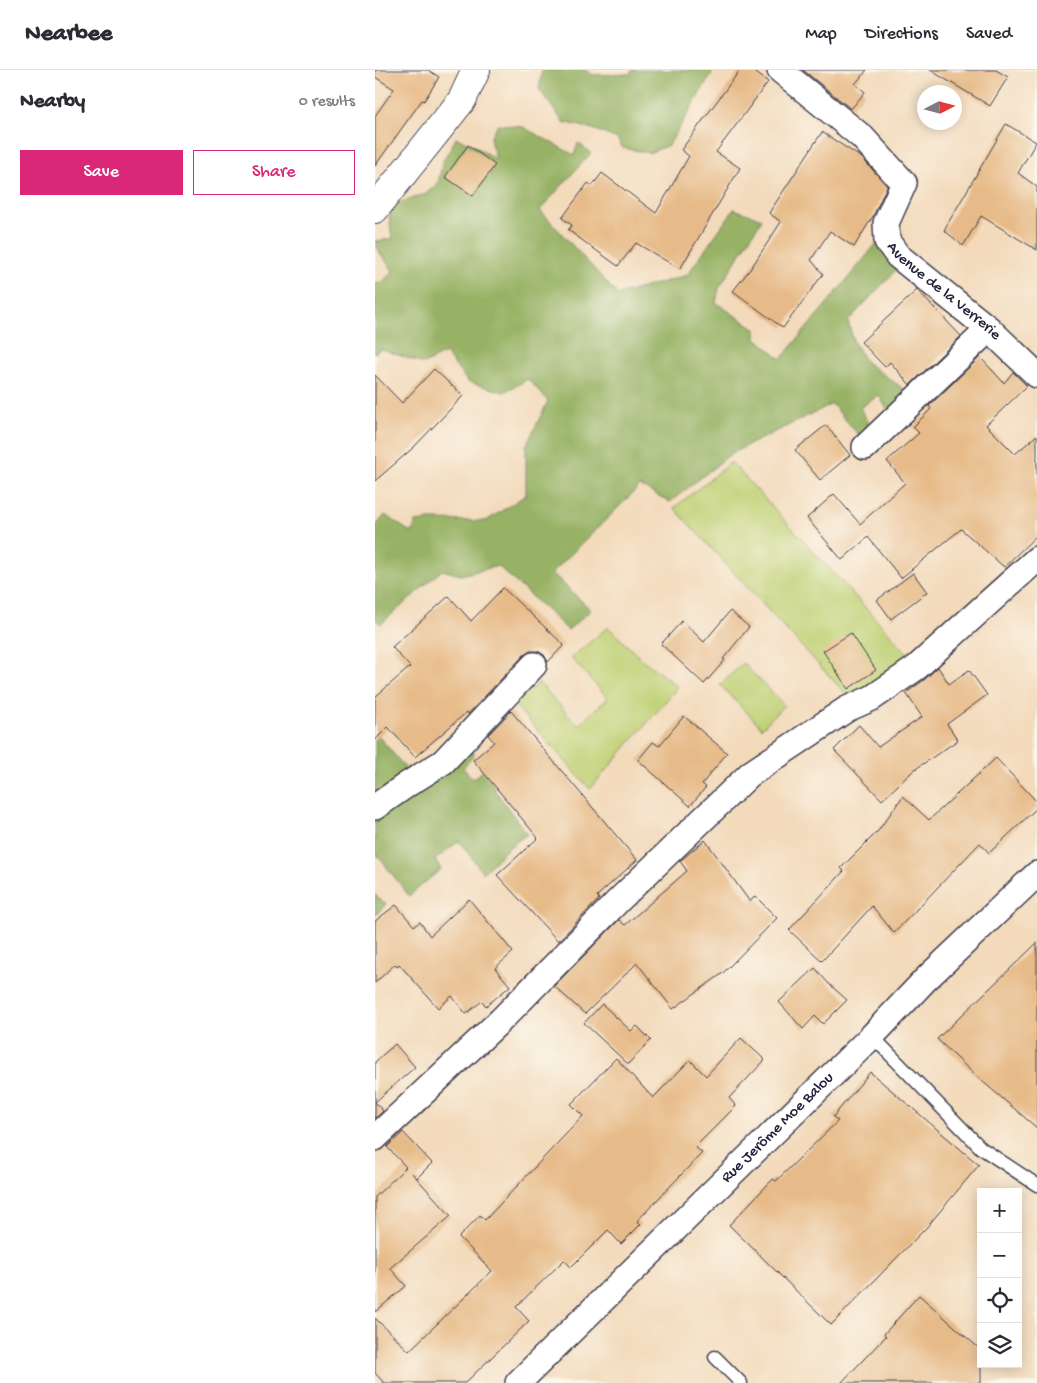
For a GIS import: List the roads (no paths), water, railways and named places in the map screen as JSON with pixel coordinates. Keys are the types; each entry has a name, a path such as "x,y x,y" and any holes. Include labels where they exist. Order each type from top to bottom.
{"street":[{"path":"375,209 462,100 476,70"},
{"name":"Avenue de la Verrerie","path":"780,70 862,137 904,183 886,223 887,241 898,256 989,329 1037,375"},
{"path":"865,447 989,329"},
{"path":"375,1138 501,1020 620,899 750,774 847,710 872,698 916,668 1037,559"},
{"path":"375,807 443,762 533,666"},
{"name":"Rue Jerôme Moe Balou","path":"518,1383 873,1036 926,980 1037,874"}],"lane":[{"path":"873,1036 981,1148 1037,1185"},
{"path":"715,1357 741,1383"}]}
